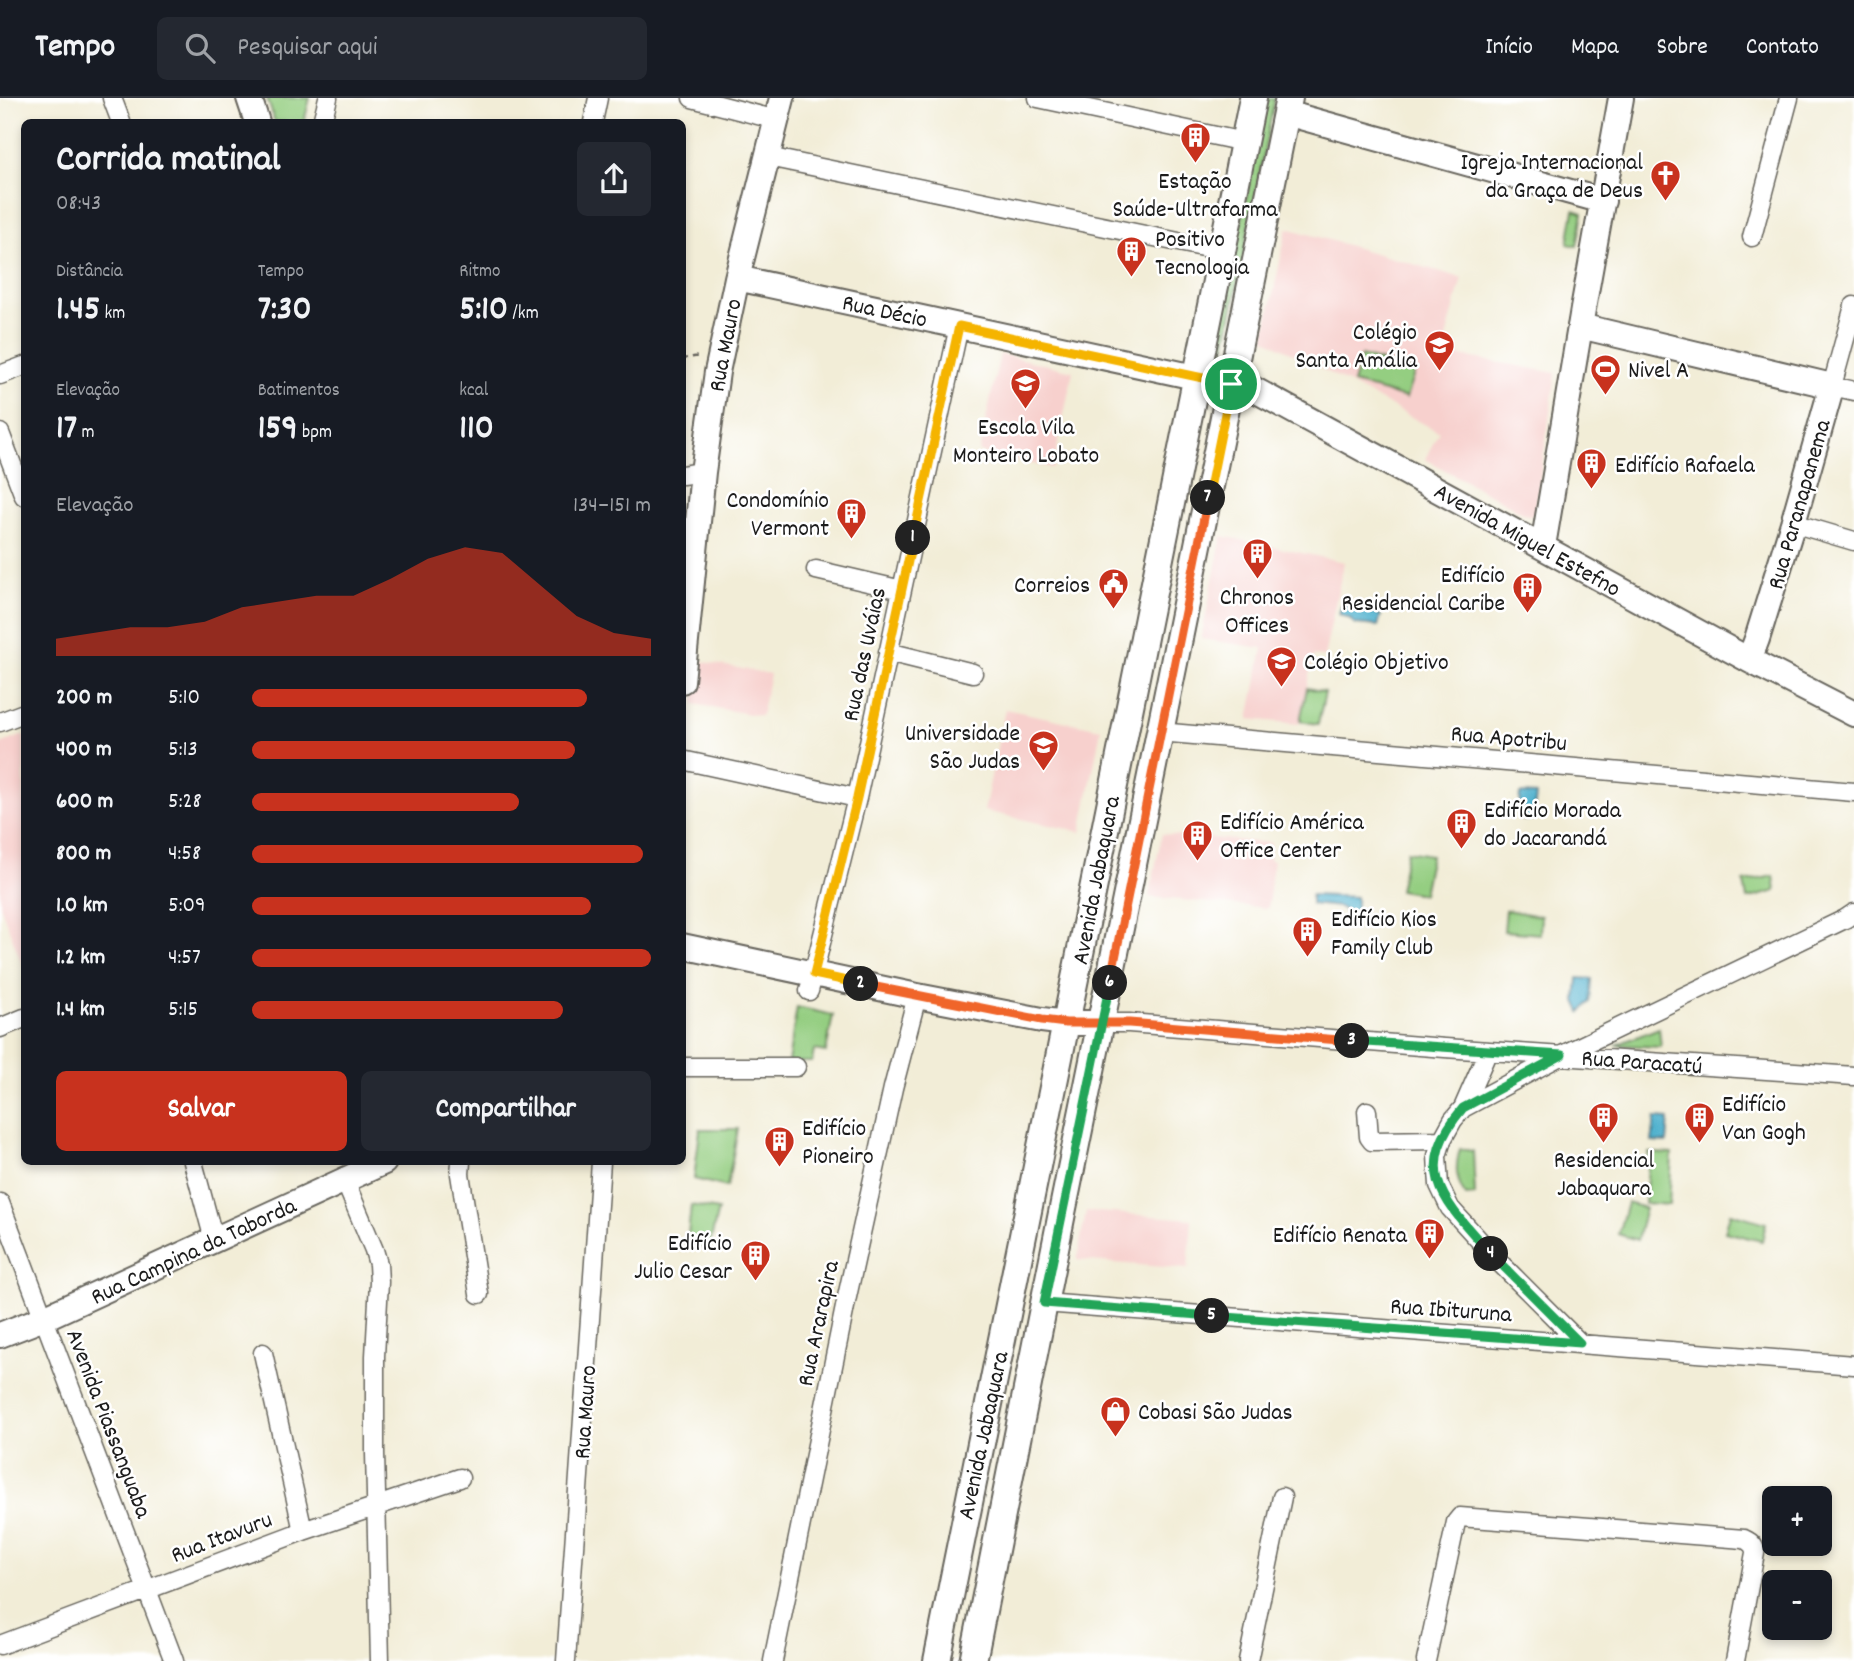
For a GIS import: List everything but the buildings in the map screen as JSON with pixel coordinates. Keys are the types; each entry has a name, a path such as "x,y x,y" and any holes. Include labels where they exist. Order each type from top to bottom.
{"main road":[{"name":"Avenida Jabaquara","path":"937,1661 1253,98"},
{"name":"Avenida Jabaquara","path":"973,1661 1288,105"}],"street":[{"path":"112,98 120,119"},
{"path":"250,98 256,119"},
{"path":"323,119 328,98"},
{"path":"594,119 598,98"},
{"path":"692,98 779,109"},
{"path":"1038,98 1244,142"},
{"path":"1543,546 1621,98"},
{"path":"1752,236 1789,98"},
{"path":"1288,105 1603,201"},
{"name":"Rua Mauro","path":"686,616 693,473 779,109"},
{"path":"768,157 1222,251"},
{"name":"Rua Décio","path":"737,278 1197,376"},
{"name":"Rua Paranapanema","path":"1749,660 1793,523 1843,388 1854,306"},
{"name":"Rua das Uváias","path":"811,983 857,798 959,326"},
{"path":"1580,326 1843,388"},
{"path":"0,375 21,367"},
{"name":"Avenida Miguel Estefno","path":"1197,376 1255,390 1749,660 1854,714"},
{"path":"0,433 21,488"},
{"path":"1793,523 1854,541"},
{"path":"816,570 902,590"},
{"path":"888,652 973,673"},
{"path":"0,722 21,714"},
{"name":"Rua Apotribu","path":"1160,732 1854,792"},
{"path":"686,761 857,798"},
{"path":"1463,1108 1562,1055 1854,913"},
{"name":"Rua Paracatú","path":"686,947 811,983 917,996 1066,1023 1129,1023 1854,1076"},
{"name":"Rua Ararapira","path":"773,1661 850,1284 893,1088 917,996"},
{"path":"0,1028 21,1019"},
{"path":"1489,1051 1463,1108 1442,1140 1437,1156 1439,1185 1450,1208 1499,1262 1580,1343"},
{"path":"686,1067 796,1068"},
{"path":"1367,1111 1369,1138 1372,1141 1442,1140"},
{"path":"194,1165 214,1240"},
{"name":"Rua Campina da Taborda","path":"0,1335 44,1318 378,1165"},
{"path":"461,1165 480,1294"},
{"name":"Rua Mauro","path":"566,1661 601,1165"},
{"path":"345,1181 378,1264 375,1356 380,1661"},
{"name":"Avenida Piassanguaba","path":"0,1203 174,1661"},
{"name":"Rua Ibituruna","path":"1044,1303 1854,1366"},
{"path":"263,1353 303,1531"},
{"name":"Rua Itavuru","path":"0,1645 303,1531 460,1478"},
{"path":"1248,1661 1282,1497"},
{"path":"1426,1661 1456,1522 1460,1517 1744,1539 1753,1545 1755,1553 1735,1661"}],"shaded area":[{"name":"Colégio Santa Amália","path":"1287,228 1462,278 1443,350 1461,356 1556,373 1535,511 1532,515 1527,515 1425,459 1439,432 1264,338"},
{"name":"Escola Vila Monteiro Lobato","path":"1000,354 1073,371 1053,468 979,452"},
{"path":"1222,536 1344,562 1324,657 1313,656 1299,724 1249,719 1263,648 1201,639"},
{"path":"699,661 770,674 761,716 694,704"},
{"name":"Universidade São Judas","path":"1005,709 1101,729 1081,832 984,811"},
{"path":"21,736 21,961 0,905 0,744"},
{"path":"1162,834 1271,843 1269,860 1273,861 1268,908 1149,897"},
{"path":"1086,1211 1192,1219 1188,1269 1077,1260"}],"green space":[{"path":"267,98 310,98 305,119 274,119"},
{"path":"1266,98 1275,98 1224,352 1216,350"},
{"path":"1574,210 1583,213 1577,246 1568,244"},
{"path":"1361,356 1415,371 1406,398 1353,383"},
{"path":"1307,688 1325,692 1318,724 1300,721"},
{"path":"1407,851 1431,855 1423,894 1399,890"},
{"path":"1774,876 1776,891 1747,899 1744,882"},
{"path":"1506,910 1541,916 1540,934 1504,931"},
{"path":"797,1007 833,1015 826,1052 814,1050 812,1062 788,1062"},
{"path":"1659,1028 1661,1047 1616,1045"},
{"path":"700,1129 738,1129 727,1187 694,1179"},
{"path":"1460,1149 1473,1151 1475,1195 1466,1196 1458,1179 1457,1161"},
{"path":"1649,1153 1672,1154 1669,1205 1645,1203"},
{"path":"1627,1203 1645,1208 1637,1240 1618,1234"},
{"path":"691,1205 718,1210 709,1248 687,1245"},
{"path":"1730,1213 1766,1223 1762,1241 1725,1232"}],"water":[{"path":"1342,604 1381,615 1378,626 1355,624 1339,614"},
{"path":"1520,794 1536,795 1533,820 1523,820 1523,807 1519,806"},
{"path":"1311,895 1356,897 1356,911 1311,904"},
{"path":"1578,978 1592,979 1590,1002 1581,1012 1576,1001"},
{"path":"1655,1118 1669,1119 1667,1143 1652,1142"}],"place":[{"name":"Estação Saúde-Ultrafarma","path":"1195,165"},
{"name":"Igreja Internacional da Graça de Deus","path":"1666,202"},
{"name":"Positivo Tecnologia","path":"1132,279"},
{"name":"Colégio Santa Amália","path":"1440,372"},
{"name":"Nivel A","path":"1605,396"},
{"name":"Escola Vila Monteiro Lobato","path":"1026,411"},
{"name":"Edifício Rafaela","path":"1592,491"},
{"name":"Condomínio Vermont","path":"852,540"},
{"name":"Chronos Offices","path":"1257,581"},
{"name":"Correios","path":"1113,611"},
{"name":"Edifício Residencial Caribe","path":"1528,615"},
{"name":"Colégio Objetivo","path":"1281,688"},
{"name":"Universidade São Judas","path":"1043,773"},
{"name":"Edifício Morada do Jacarandá","path":"1461,850"},
{"name":"Edifício América Office Center","path":"1197,862"},
{"name":"Edifício Kios Family Club","path":"1308,959"},
{"name":"Residencial Jabaquara","path":"1604,1144"},
{"name":"Edifício Van Gogh","path":"1699,1144"},
{"name":"Edifício Pioneiro","path":"779,1168"},
{"name":"Edifício Renata","path":"1430,1261"},
{"name":"Edifício Julio Cesar","path":"755,1283"},
{"name":"Cobasi São Judas","path":"1115,1438"}],"route":[{"path":"1231,384 959,326 857,798 814,974 1066,1023 1101,1023 1129,1023 1562,1055 1463,1108 1442,1140 1437,1156 1437,1172 1439,1185 1450,1208 1499,1262 1580,1343 1044,1303 1093,1066 1101,1023 1231,384"}]}
